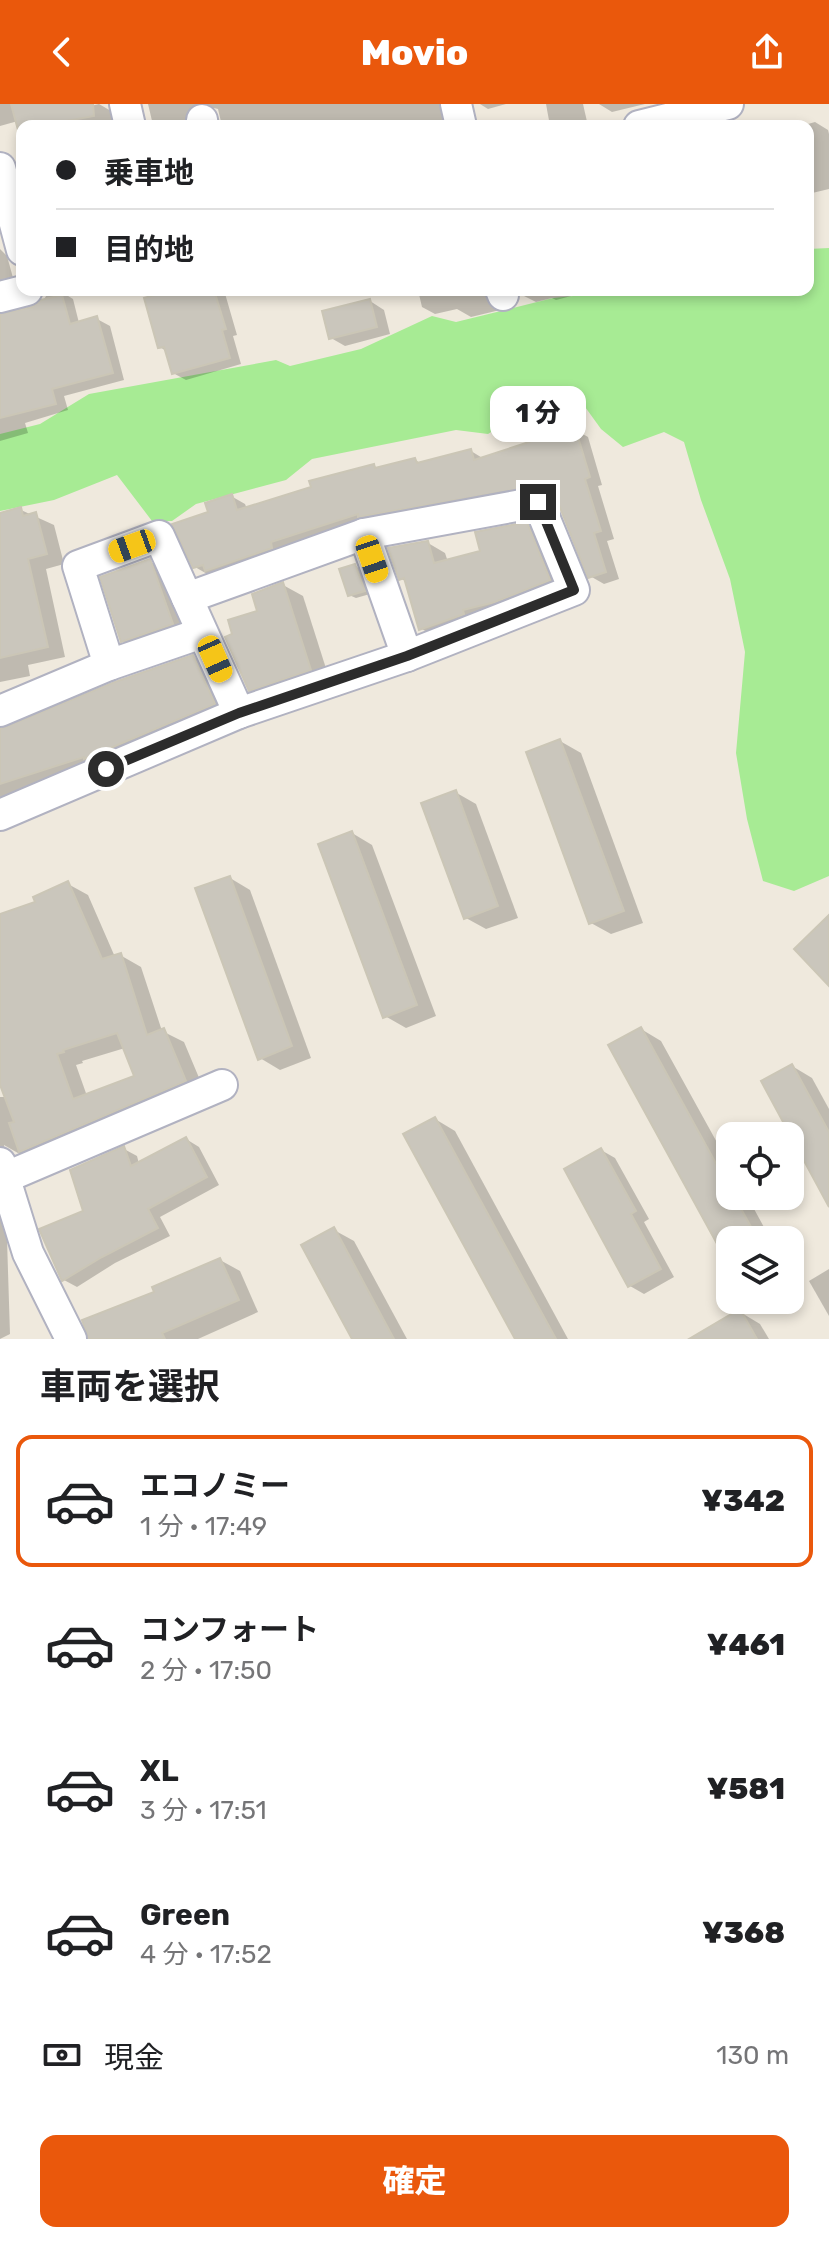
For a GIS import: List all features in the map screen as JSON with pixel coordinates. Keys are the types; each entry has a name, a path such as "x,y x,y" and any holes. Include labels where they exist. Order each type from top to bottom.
{"street":[{"path":"663,120 728,104"},
{"path":"0,168 16,228"},
{"path":"0,815 239,713 407,656 574,590 538,502 364,534 187,598"},
{"path":"364,534 407,656"},
{"path":"109,665 78,566 159,536 239,713"},
{"path":"0,711 109,665 202,633"},
{"path":"71,1339 28,1253 2,1170 222,1085"}],"green space":[{"path":"829,248 829,876 794,891 763,881 747,819 736,753 745,652 730,579 684,442 664,432 623,447 601,429 575,393 549,409 488,434 456,430 312,459 286,480 196,504 172,521 152,521 117,475 54,500 0,511 0,434 40,424 89,394 276,360 290,366 361,349 432,316 456,322 553,298 814,296 814,249"}],"building":[{"path":"11,104 93,104 94,116 72,120 16,120 16,123"},
{"path":"62,296 70,324 97,316 113,373 52,389 56,404 0,418 0,314 32,307 41,300"},
{"path":"216,296 226,329 222,330 230,358 172,374 164,347 158,348 144,298"},
{"path":"370,299 377,327 329,339 322,311"},
{"path":"575,427 590,477 585,479 601,531 594,533 606,572 588,578 555,495 542,485 358,517 358,514 271,542 272,548 205,571 203,565 193,568 172,524 208,512 205,503 232,494 237,510 311,487 309,481 374,464 375,468 415,458 417,463 471,449 474,460"},
{"path":"21,507 23,516 36,512 47,554 28,559 48,647 0,658 0,513"},
{"path":"527,522 550,580 495,602 463,610 464,614 419,630 404,578 399,580 388,548 428,541 434,563 480,551 475,532"},
{"path":"150,559 173,624 121,642 100,577"},
{"path":"355,564 365,591 348,596 339,569"},
{"path":"283,582 311,670 249,691 225,637 232,634 228,620 257,611 252,594"},
{"path":"193,655 215,704 84,759 0,784 0,729 115,682"},
{"path":"560,739 624,911 589,924 526,752"},
{"path":"456,790 498,906 464,919 421,803"},
{"path":"352,831 417,1005 383,1018 318,844"},
{"path":"230,876 292,1046 258,1060 195,888"},
{"path":"68,881 102,959 121,953 147,1035 164,1028 186,1081 19,1152 9,1123 14,1122 0,1085 0,914 35,902 33,897","holes":["117,1033 134,1076 73,1099 57,1054"]},
{"path":"829,915 829,986 794,949"},
{"path":"641,1027 716,1164 716,1210 742,1210 751,1226 716,1226 716,1242 608,1045"},
{"path":"792,1064 829,1132 829,1207 804,1161 804,1122 783,1122 761,1081"},
{"path":"435,1117 556,1339 515,1339 403,1134"},
{"path":"186,1137 207,1177 148,1209 158,1228 62,1281 39,1229 83,1211 70,1170 124,1146 131,1166"},
{"path":"601,1148 636,1211 631,1214 661,1269 628,1287 564,1169"},
{"path":"334,1227 394,1339 352,1339 301,1245"},
{"path":"220,1258 239,1300 162,1333 165,1339 89,1339 82,1320 154,1292 152,1287"},
{"path":"732,1314 743,1314 757,1339 689,1339"}],"route":[{"path":"106,769 239,713 407,656 574,590 538,502"}]}
